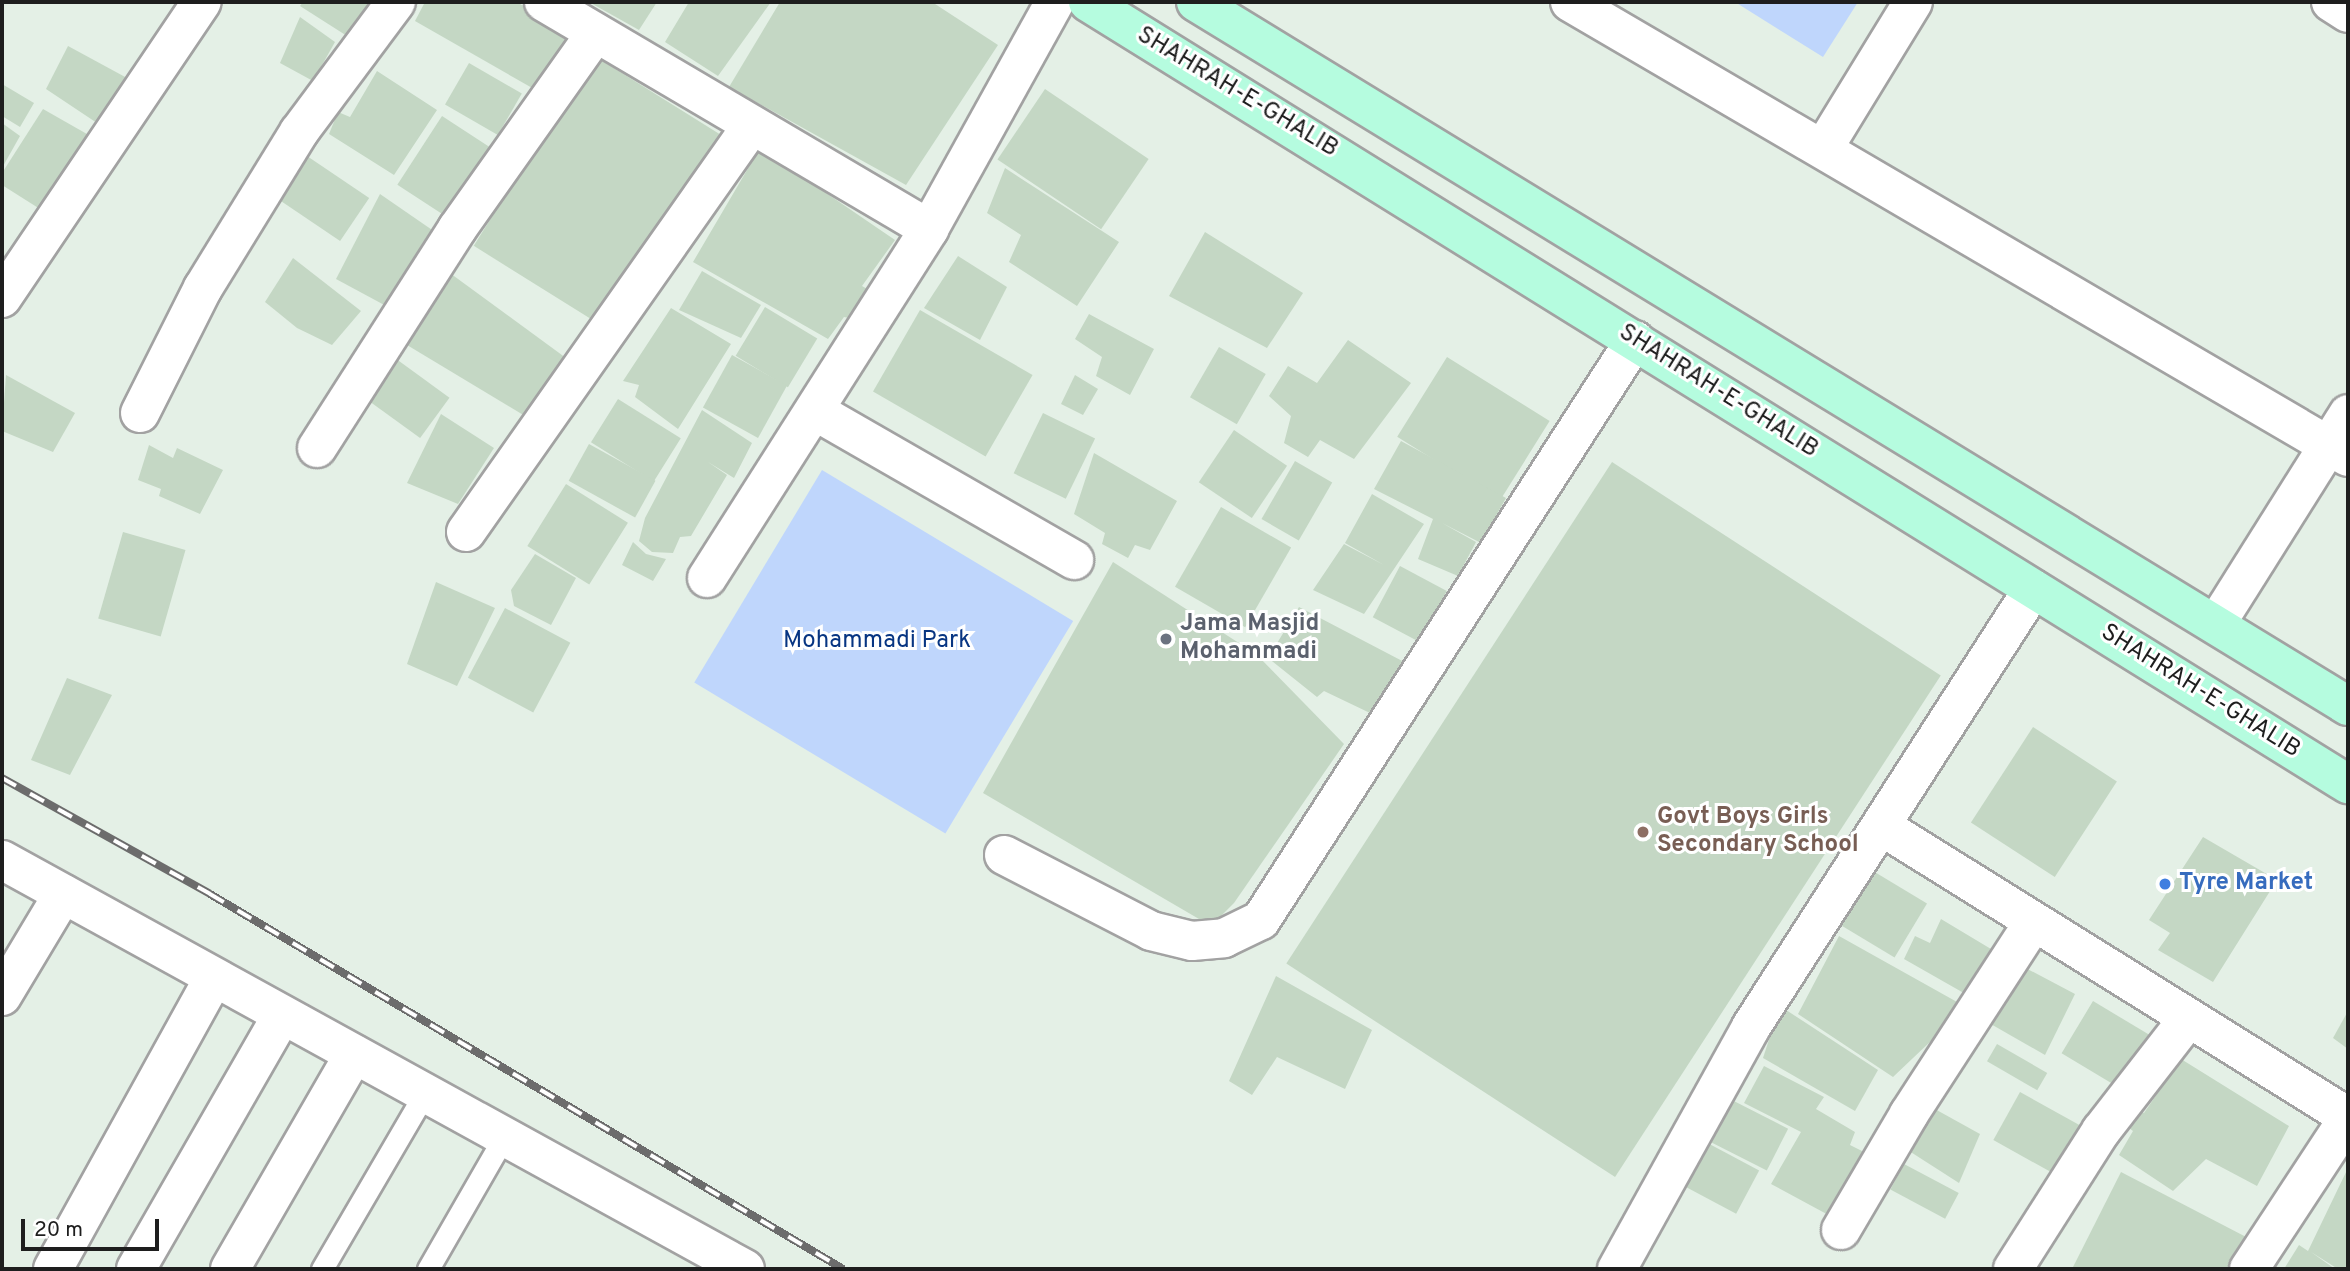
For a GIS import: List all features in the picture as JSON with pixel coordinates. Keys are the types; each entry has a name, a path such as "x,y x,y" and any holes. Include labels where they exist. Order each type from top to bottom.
{"main road":[{"name":"SHAHRAH-E-GHALIB","path":"1088,2 2348,784"},
{"path":"1196,2 2348,706"}],"street":[{"path":"2,298 202,2"},
{"path":"140,413 203,288 299,132 396,2"},
{"path":"544,2 929,229"},
{"path":"707,578 929,229 1055,2"},
{"path":"1570,2 1823,149 2342,438 2216,624"},
{"path":"1823,149 1913,2"},
{"path":"2331,2 2348,13"},
{"path":"317,448 457,229 596,33"},
{"path":"466,532 752,125"},
{"path":"1004,855 1151,931 1192,941 1224,938 1261,920 1635,340"},
{"path":"815,411 1074,560"},
{"path":"1617,1269 1751,1027 2033,589"},
{"path":"1881,826 2348,1117 2249,1269"},
{"path":"2,860 745,1269"},
{"path":"2,996 63,894"},
{"path":"1841,1230 1909,1114 2034,923"},
{"path":"53,1269 214,977"},
{"path":"136,1269 282,1014"},
{"path":"2013,1269 2101,1131 2188,1019"},
{"path":"230,1269 354,1054"}],"lane":[{"path":"322,1269 425,1093"},
{"path":"428,1269 504,1137"}],"green space":[{"path":"1735,2 1858,2 1823,57"},
{"name":"Mohammadi Park","path":"822,470 1073,621 945,833 694,683"}],"building":[{"path":"303,2 378,2 358,43 300,6"},
{"path":"425,2 517,2 561,30 574,45 541,93 415,21"},
{"path":"589,2 657,2 639,30"},
{"path":"689,2 771,2 718,76 665,42"},
{"path":"780,2 932,2 998,45 906,185 729,87"},
{"path":"300,17 335,42 313,81 280,63"},
{"path":"68,46 127,78 103,127 46,89"},
{"path":"593,55 721,135 602,326 474,246"},
{"path":"469,63 522,93 498,135 445,105"},
{"path":"377,71 437,110 394,175 329,134 338,112 350,117"},
{"path":"2,84 34,103 20,127 2,116"},
{"path":"1045,89 1149,159 1101,229 997,159"},
{"path":"43,109 101,142 51,216 2,185 2,173"},
{"path":"442,116 491,148 447,217 397,185"},
{"path":"2,123 20,136 2,168"},
{"path":"760,148 895,240 862,286 869,290 854,319 844,317 828,339 693,262"},
{"path":"307,156 369,198 340,241 278,199"},
{"path":"1005,168 1119,242 1077,306 1009,262 1021,235 987,213"},
{"path":"380,194 438,234 388,307 336,279"},
{"path":"1205,232 1303,293 1267,348 1169,296"},
{"path":"958,256 1007,287 980,340 924,308"},
{"path":"293,258 361,311 332,345 297,328 265,302"},
{"path":"443,268 566,358 525,416 402,342"},
{"path":"702,271 761,305 741,338 679,310"},
{"path":"765,307 817,338 788,387 736,356"},
{"path":"671,308 731,344 678,429 635,397 639,385 623,381"},
{"path":"920,310 1033,375 986,456 873,391"},
{"path":"1089,314 1154,349 1130,395 1096,376 1102,357 1075,339"},
{"path":"1348,340 1411,383 1354,459 1320,440 1308,457 1284,443 1291,416 1269,396 1288,366 1317,383"},
{"path":"1219,347 1266,374 1237,424 1190,397"},
{"path":"388,353 449,398 420,438 359,393"},
{"path":"732,355 787,386 758,438 703,407"},
{"path":"1447,357 1550,421 1500,501 1397,437"},
{"path":"6,375 75,413 53,452 2,431"},
{"path":"1075,375 1098,389 1083,415 1061,404"},
{"path":"618,399 681,438 654,481 591,442"},
{"path":"702,410 752,443 734,478 708,462 727,475 691,536 680,537 673,553 652,552 639,541 645,518"},
{"path":"1043,413 1095,438 1066,499 1014,473"},
{"path":"441,414 494,448 458,504 407,483"},
{"path":"1234,430 1287,466 1252,518 1199,482"},
{"path":"1401,441 1506,498 1481,543 1442,523 1476,542 1458,576 1418,559 1433,519 1374,489"},
{"path":"589,444 655,481 635,518 569,481"},
{"path":"149,445 173,458 177,448 223,470 200,514 159,496 161,489 138,480"},
{"path":"1094,453 1177,501 1150,550 1135,545 1128,558 1102,544 1105,533 1074,514"},
{"path":"1295,461 1332,483 1299,541 1262,519"},
{"path":"1612,462 1941,675 1615,1177 1286,964"},
{"path":"566,484 628,523 589,585 527,546"},
{"path":"1372,494 1424,524 1364,614 1313,590 1344,544 1384,565 1345,543"},
{"path":"1221,507 1291,548 1245,627 1175,587"},
{"path":"123,532 185,550 161,636 98,619"},
{"path":"633,542 646,554 666,559 653,581 622,565"},
{"path":"535,554 576,578 551,625 514,606 511,590"},
{"path":"1113,562 1256,654 1344,744 1234,903 1211,926 983,793"},
{"path":"1400,566 1447,591 1420,642 1373,617"},
{"path":"436,582 495,608 457,686 407,664"},
{"path":"1299,607 1408,664 1370,713 1324,691 1317,697 1268,658"},
{"path":"505,608 570,643 533,712 468,678"},
{"path":"67,678 112,695 70,775 31,760"},
{"path":"2033,727 2117,781 2055,877 1971,823"},
{"path":"2203,837 2277,880 2213,982 2158,950 2170,933 2149,920"},
{"path":"1873,871 1927,903 1895,957 1841,925"},
{"path":"1941,919 1991,949 1969,996 1904,959 1915,936 1930,943"},
{"path":"1839,936 1966,1007 1946,1041 1932,1040 1893,1077 1798,1014"},
{"path":"2020,965 2075,994 2045,1055 1982,1019"},
{"path":"1276,976 1372,1030 1345,1089 1277,1057 1252,1095 1229,1081"},
{"path":"2093,1001 2154,1038 2122,1090 2062,1053"},
{"path":"1780,1006 1878,1070 1855,1111 1763,1058"},
{"path":"2348,1011 2348,1049 2333,1038"},
{"path":"1997,1044 2047,1073 2037,1090 1987,1061"},
{"path":"2181,1059 2289,1126 2257,1186 2206,1159 2173,1191 2119,1155 2133,1131 2125,1125 2135,1108 2144,1113"},
{"path":"1764,1066 1824,1097 1816,1109 1855,1132 1850,1145 1862,1151 1874,1148 1834,1218 1771,1184 1801,1132 1744,1103"},
{"path":"2020,1092 2083,1127 2056,1175 1993,1140"},
{"path":"1724,1096 1788,1129 1767,1171 1703,1138"},
{"path":"1924,1103 1980,1134 1959,1183 1906,1149"},
{"path":"1700,1139 1759,1170 1736,1214 1677,1182"},
{"path":"1904,1164 1959,1193 1945,1219 1890,1190"},
{"path":"2348,1168 2348,1269 2338,1269 2311,1252 2335,1269 2284,1269 2299,1245 2308,1251"},
{"path":"2121,1172 2250,1239 2232,1269 2072,1269"}],"railway":[{"path":"2,778 210,894 843,1269"}],"place":[{"name":"Jama Masjid Mohammadi","path":"1166,639"},
{"name":"Govt Boys Girls Secondary School","path":"1643,832"},
{"name":"Tyre Market","path":"2165,884"}]}
